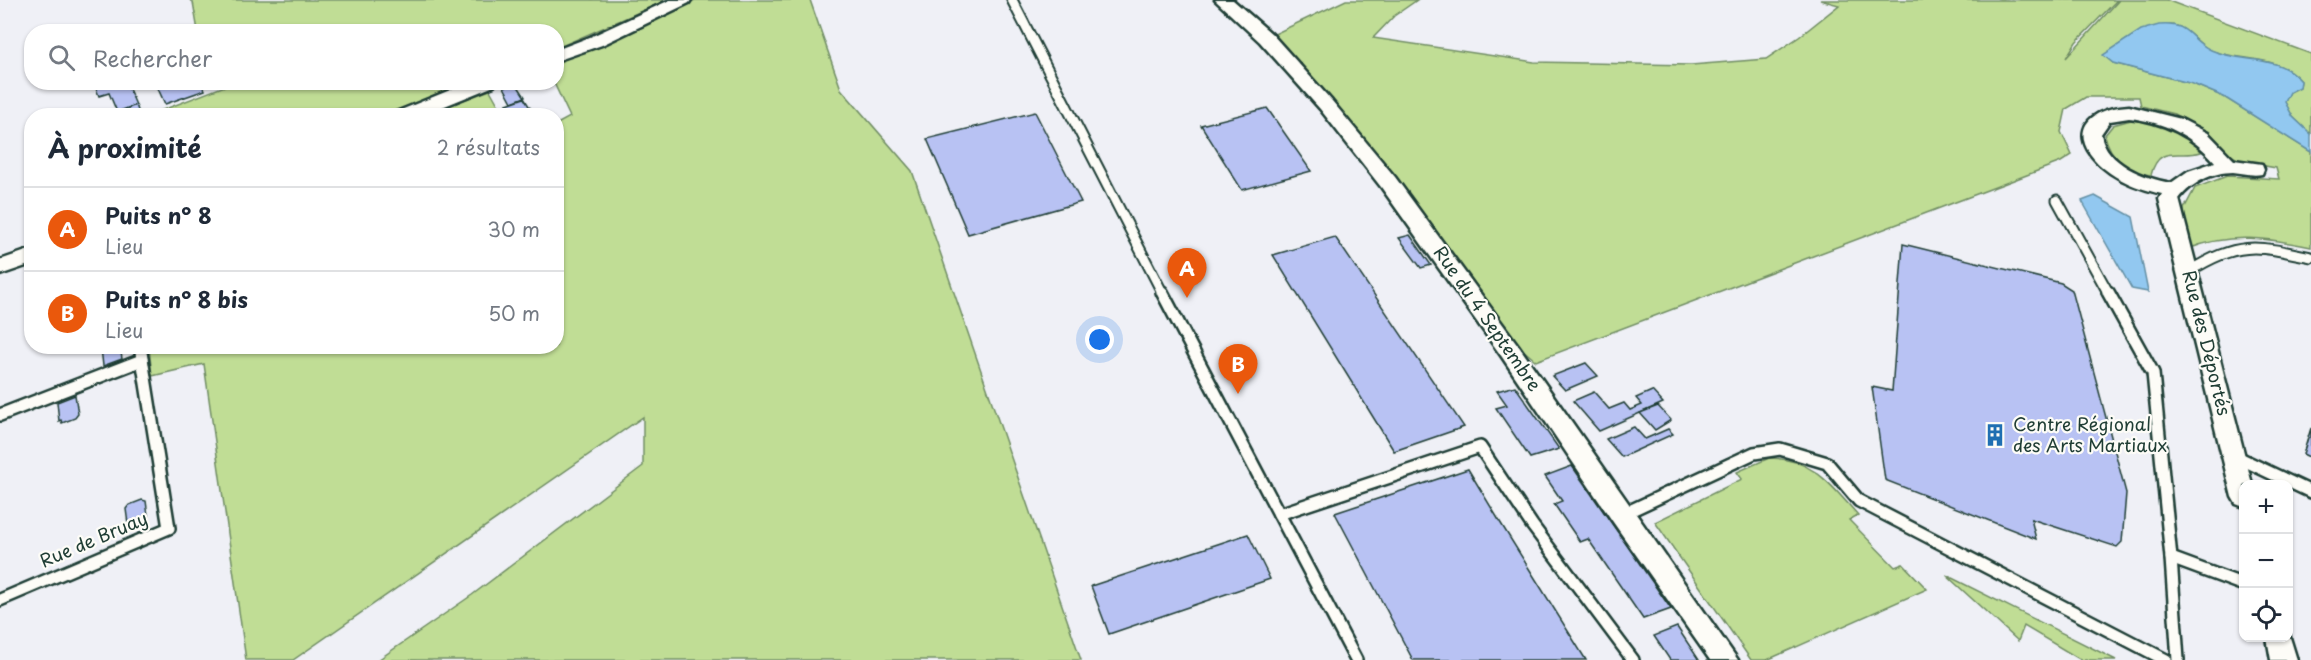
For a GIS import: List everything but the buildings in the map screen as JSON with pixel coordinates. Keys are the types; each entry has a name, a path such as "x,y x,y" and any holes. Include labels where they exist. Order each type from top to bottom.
{"street":[{"path":"564,53 596,41 683,0"},
{"name":"Rue du 4 Septembre","path":"1223,0 1266,38 1326,105 1388,182 1510,351 1621,514 1725,660"},
{"path":"422,108 468,90"},
{"path":"2229,166 2212,146 2196,133 2157,116 2119,113 2104,117 2095,124 2092,134 2104,159 2121,172 2142,183 2173,190 2192,178 2229,166 2255,169"},
{"name":"Rue des Déportés","path":"2173,190 2169,199 2240,480"},
{"path":"0,268 24,259"},
{"path":"2279,642 2284,660"}],"lane":[{"path":"1012,0 1148,267 1356,660"},
{"path":"2057,200 2153,373 2171,558 2178,660"},
{"path":"2188,272 2213,255 2238,247 2256,245 2311,257"},
{"path":"0,415 142,360 141,354"},
{"name":"Rue de Bruay","path":"0,600 169,528 142,360"},
{"path":"1279,514 1480,447 1532,525 1633,660"},
{"path":"1621,514 1754,453 1780,449 1827,463 1859,501 2166,660"},
{"path":"2234,456 2311,492"},
{"path":"2171,558 2239,583"}],"green space":[{"path":"190,0 667,0 564,45 564,24 197,24 193,2"},
{"path":"695,0 810,0 841,89 912,171 1081,660 378,660 472,595 643,466 643,417 293,660 246,660 204,364 152,376 150,354 564,354 564,120 570,117 557,90 564,90 564,58"},
{"path":"1346,0 1417,0 1394,16 1373,38 1534,62 1691,65 1766,59 1799,37 1839,5 1820,0 2117,0 2076,42 2066,58 2119,0 2166,0 2311,54 2311,134 2293,117 2285,102 2290,92 2300,87 2301,81 2282,66 2212,51 2187,31 2169,25 2150,28 2134,35 2104,55 2113,63 2193,84 2224,97 2311,152 2311,247 2249,238 2219,240 2188,249 2184,209 2195,188 2227,176 2279,179 2276,168 2243,162 2227,153 2202,130 2174,114 2141,106 2139,97 2086,97 2066,109 2061,132 2072,155 2061,162 1536,361 1502,332 1266,38"},
{"path":"215,90 451,90 404,108 168,108"},
{"path":"490,90 500,108 442,108"},
{"path":"2131,120 2171,128 2190,138 2201,152 2165,156 2159,159 2151,175 2128,168 2111,150 2105,135 2113,125"},
{"path":"1769,458 1798,463 1820,475 1858,515 1849,520 1895,567 1903,564 1927,589 1767,660 1751,660 1655,522 1742,479 1737,472"},
{"path":"1946,575 2116,660 2081,660 2024,626 2018,641"}],"water":[{"path":"2159,25 2177,26 2211,50 2270,63 2292,72 2301,81 2300,87 2290,92 2285,102 2293,117 2311,134 2311,152 2224,97 2193,84 2113,63 2103,55 2141,30"},
{"path":"2095,196 2133,217 2148,292 2132,289 2082,201"}],"place":[{"name":"Puits n° 8","path":"1187,298"},
{"name":"Puits n° 8 bis","path":"1238,394"},
{"name":"Centre Régional des Arts Martiaux","path":"1995,435"}]}
